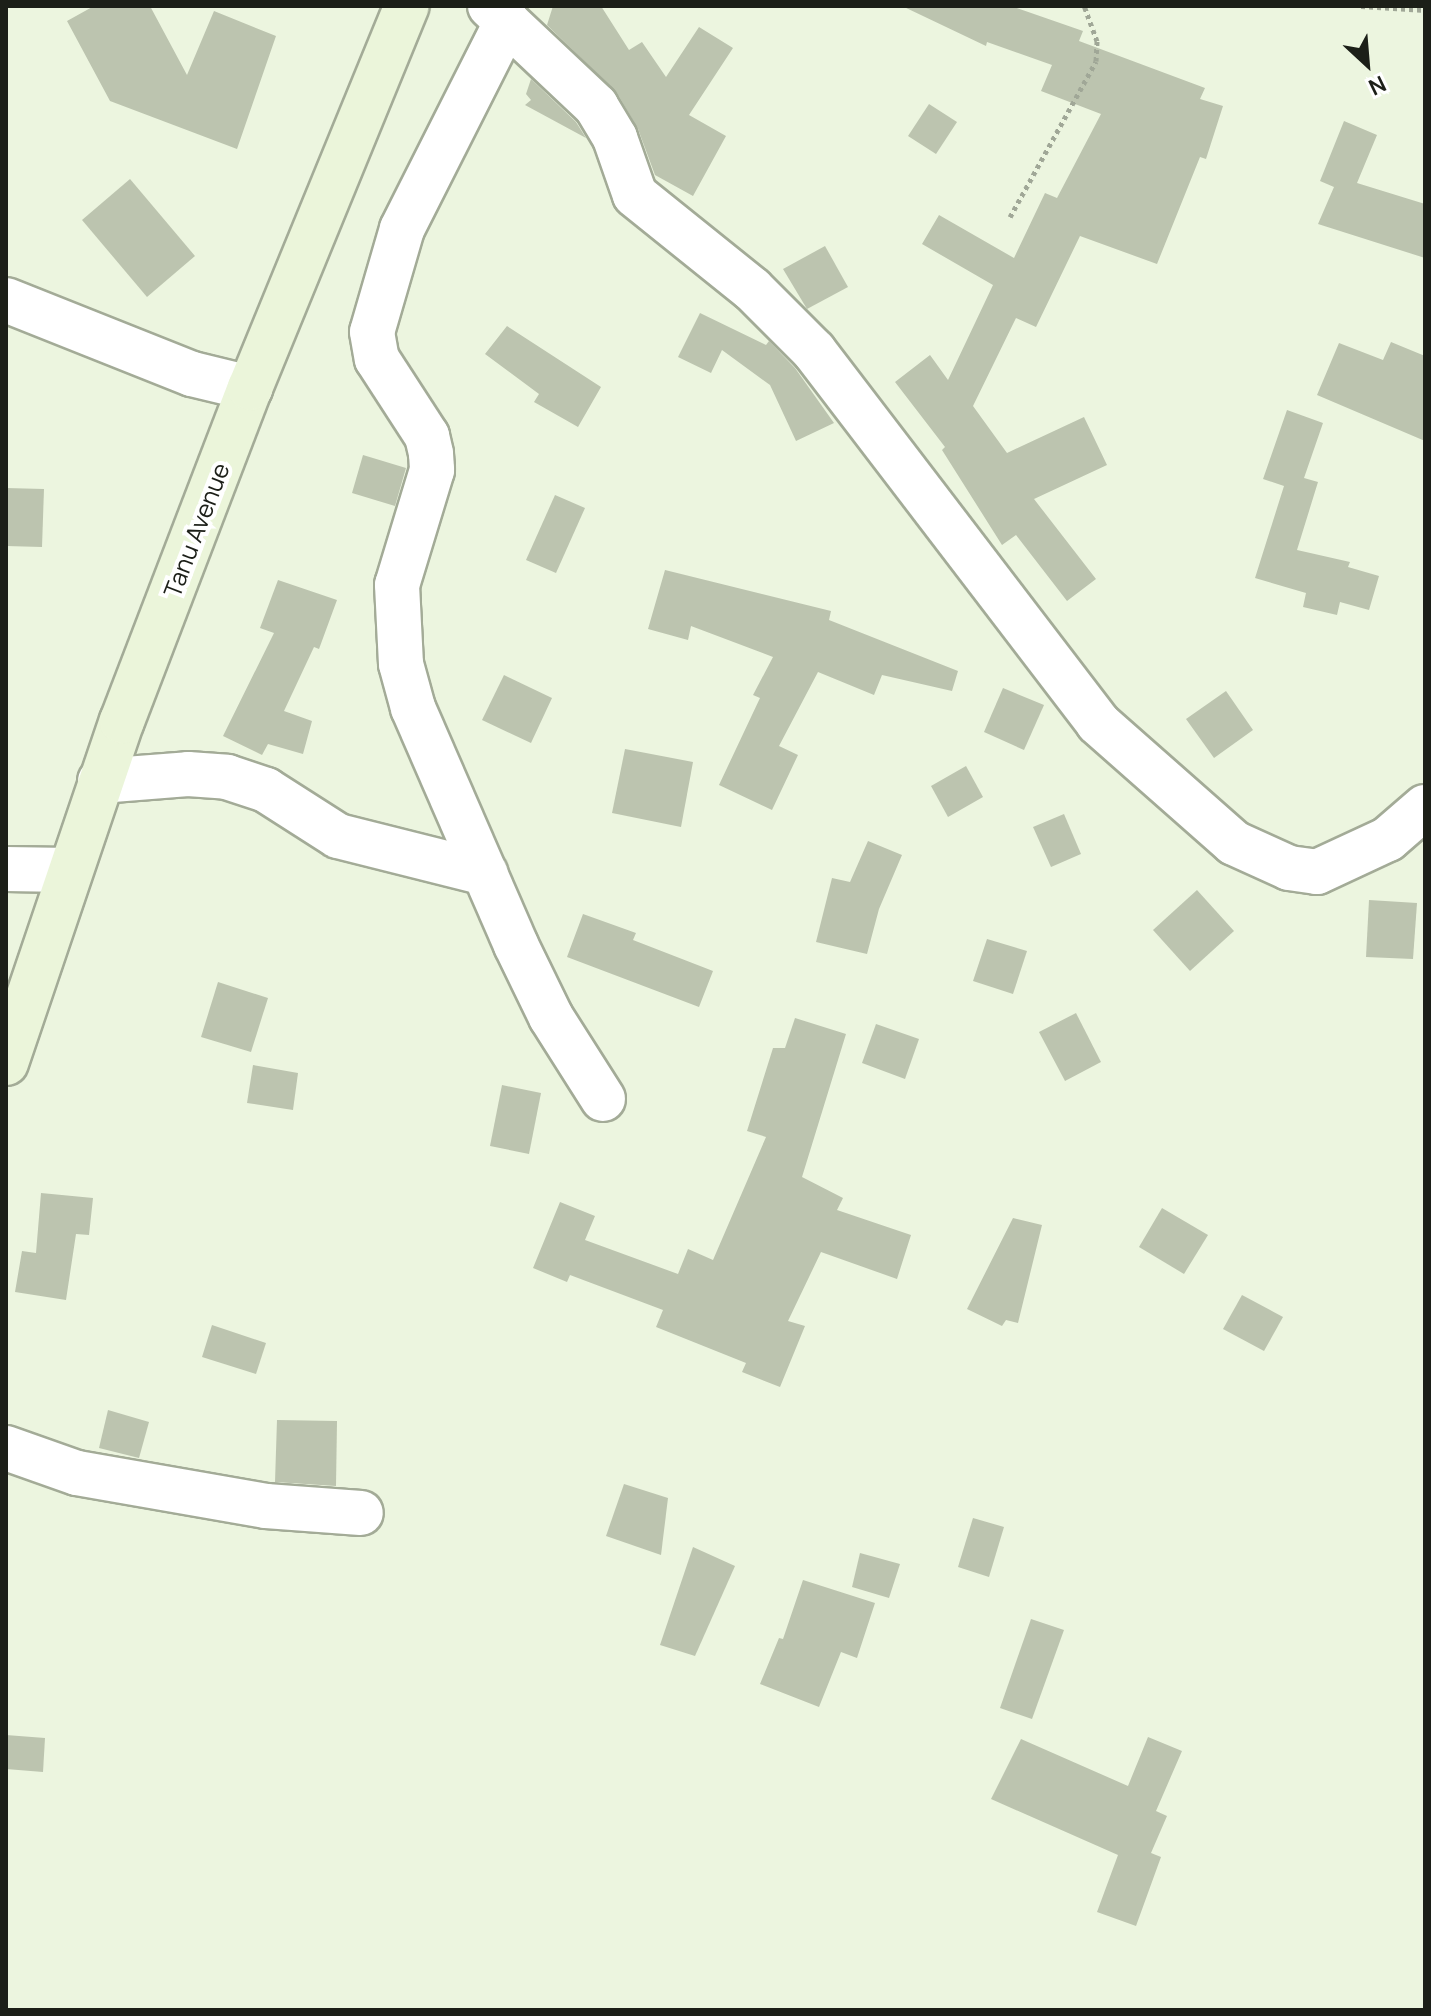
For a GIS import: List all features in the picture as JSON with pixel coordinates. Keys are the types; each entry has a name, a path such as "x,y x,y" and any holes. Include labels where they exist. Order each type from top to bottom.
{"street":[{"name":"Tanu Avenue","path":"6,1063 100,781 250,388 407,6"},
{"path":"603,1099 551,1017 413,708 401,664 397,585 432,470 431,454 427,436 377,359 372,332 381,286 402,229 498,13 596,106 615,138 635,195 752,289 814,351 1098,723 1234,843 1289,868 1317,872 1388,839 1425,807"},
{"path":"6,300 192,374 250,388"},
{"path":"100,781 188,774 227,777 266,790 338,836 485,873"},
{"path":"6,869 69,870"},
{"path":"6,1448 77,1473 266,1506 361,1513"}],"path":[{"path":"1010,217 1096,61 1097,41 1084,6"},
{"path":"1361,6 1425,10"}],"building":[{"path":"94,6 150,6 187,75 214,11 276,36 237,149 110,101 67,21"},
{"path":"553,6 601,6 629,50 642,42 666,77 699,27 733,48 689,115 726,136 693,196 655,175 638,129 617,93 547,25"},
{"path":"902,6 1011,6 1083,31 1079,41 1205,88 1200,99 1223,106 1206,159 1200,157 1157,264 1080,236 1036,327 1016,318 973,406 1007,453 1084,417 1107,465 1034,499 1096,579 1067,601 1016,535 1002,545 942,450 945,447 895,382 930,355 948,380 993,285 922,244 939,215 1014,258 1045,193 1057,198 1101,114 1041,91 1052,65 987,42 986,46"},
{"path":"531,79 576,122 586,138 525,105 531,100 526,94"},
{"path":"929,104 957,122 936,154 908,136"},
{"path":"1344,121 1377,135 1357,183 1425,204 1425,258 1318,224 1334,187 1320,181"},
{"path":"130,179 195,256 147,297 82,220"},
{"path":"825,246 848,287 807,309 783,269"},
{"path":"700,313 766,345 769,341 795,368 834,423 796,441 770,385 722,350 711,373 678,357"},
{"path":"507,326 601,387 578,427 534,402 539,394 485,354"},
{"path":"1391,342 1425,356 1425,441 1317,395 1339,343 1383,360"},
{"path":"1287,410 1323,423 1304,478 1318,482 1297,550 1350,562 1348,567 1379,576 1369,610 1340,602 1337,615 1303,607 1306,593 1255,578 1284,486 1263,479"},
{"path":"363,455 406,468 395,506 352,493"},
{"path":"6,488 44,489 42,547 6,546"},
{"path":"555,495 585,508 556,573 526,560"},
{"path":"665,570 831,611 829,620 958,671 952,691 882,675 874,695 818,672 779,746 798,755 772,810 719,785 760,698 753,695 773,657 691,626 688,640 648,629"},
{"path":"278,580 337,600 319,649 314,647 284,711 312,721 303,754 268,744 262,755 223,736 274,633 260,628"},
{"path":"504,675 552,698 531,743 482,720"},
{"path":"1003,688 1044,705 1024,750 984,732"},
{"path":"1226,691 1253,730 1214,758 1186,719"},
{"path":"625,749 693,762 681,827 612,813"},
{"path":"966,766 983,797 948,817 931,786"},
{"path":"1064,814 1081,854 1051,867 1033,827"},
{"path":"868,841 902,855 879,909 867,954 816,942 832,878 850,882"},
{"path":"1197,890 1234,931 1190,971 1153,930"},
{"path":"1369,900 1417,903 1413,959 1366,957"},
{"path":"583,914 636,933 633,940 713,971 699,1007 567,957"},
{"path":"987,939 1027,951 1013,994 973,981"},
{"path":"218,982 268,998 251,1052 201,1037"},
{"path":"1076,1013 1101,1062 1065,1081 1039,1032"},
{"path":"795,1018 846,1034 802,1177 843,1198 837,1210 911,1235 897,1279 821,1252 788,1321 805,1326 780,1387 742,1372 746,1363 656,1327 663,1310 570,1275 567,1282 533,1268 560,1202 595,1216 585,1240 678,1274 688,1249 713,1260 766,1137 747,1131 773,1048 785,1048"},
{"path":"876,1024 919,1039 905,1079 862,1063"},
{"path":"253,1065 298,1073 293,1110 247,1103"},
{"path":"502,1085 541,1093 529,1154 490,1146"},
{"path":"41,1193 93,1198 89,1235 76,1234 66,1300 15,1292 22,1251 36,1253"},
{"path":"1162,1208 1208,1235 1184,1274 1139,1247"},
{"path":"1013,1218 1042,1225 1018,1323 1006,1320 1002,1326 967,1309"},
{"path":"1242,1295 1283,1317 1264,1351 1223,1329"},
{"path":"212,1325 266,1343 256,1374 202,1357"},
{"path":"108,1410 149,1422 139,1458 99,1448"},
{"path":"277,1420 337,1421 336,1486 275,1482"},
{"path":"624,1484 668,1498 661,1555 606,1536"},
{"path":"973,1518 1004,1527 989,1577 958,1567"},
{"path":"693,1547 735,1566 695,1656 660,1645"},
{"path":"860,1553 900,1564 889,1598 852,1587"},
{"path":"803,1580 875,1603 857,1658 841,1652 819,1707 760,1684 779,1638 783,1639"},
{"path":"1031,1619 1064,1630 1032,1719 1000,1708"},
{"path":"6,1735 45,1738 43,1772 6,1769"},
{"path":"1148,1737 1182,1751 1156,1811 1167,1816 1151,1853 1161,1857 1136,1926 1097,1912 1118,1855 991,1799 1021,1739 1128,1786"}]}
